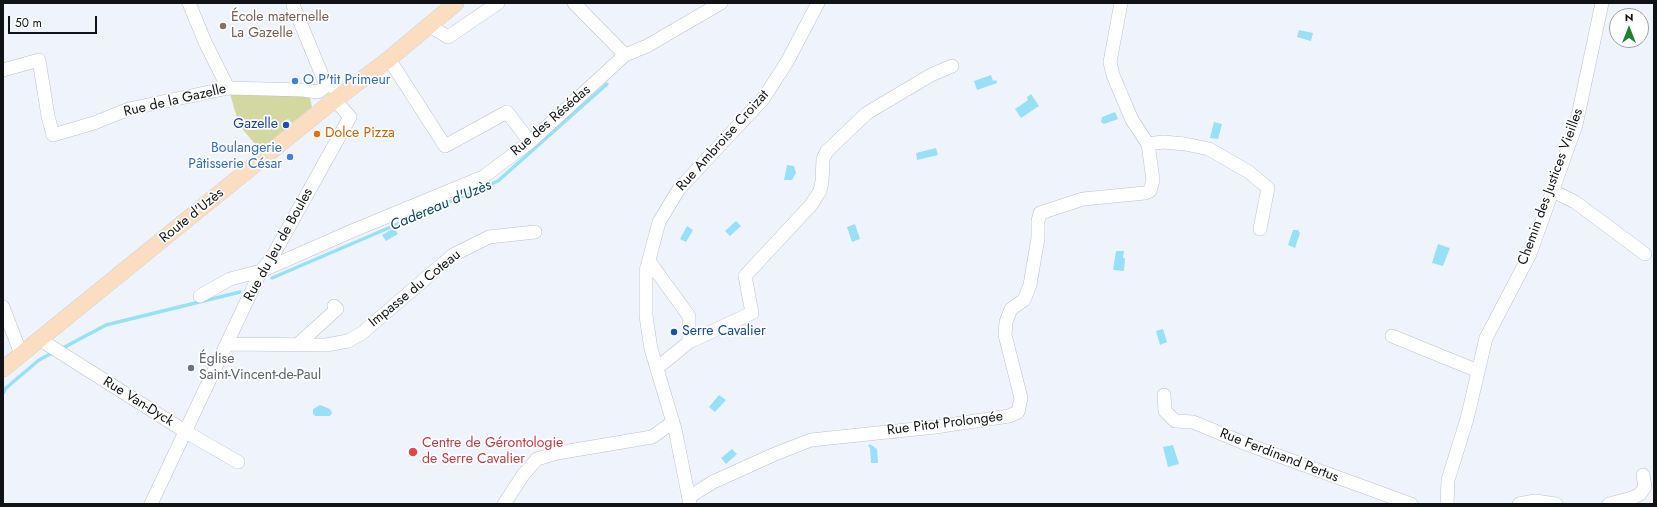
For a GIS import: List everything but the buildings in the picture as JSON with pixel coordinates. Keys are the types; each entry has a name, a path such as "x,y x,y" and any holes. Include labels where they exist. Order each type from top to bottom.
{"main road":[{"name":"Route d'Uzès","path":"3,369 334,96 389,59 456,3"}],"street":[{"path":"189,3 205,42 228,88"},
{"path":"428,25 448,37 498,3"},
{"path":"574,3 625,55"},
{"name":"Rue des Résédas","path":"200,296 230,279 261,271 352,231 483,177 530,142 625,55 647,46 721,3"},
{"name":"Rue Ambroise Croizat","path":"689,500 673,422 651,349 646,316 646,271 659,222 679,189 763,99 790,56 818,3"},
{"name":"Rue Pitot Prolongée","path":"689,500 713,482 775,454 811,440 935,427 1009,416 1018,412 1021,398 1005,335 1006,322 1012,309 1024,300 1030,286 1038,238 1038,221 1040,213 1083,199 1145,193 1150,191 1153,180 1148,144 1132,120 1113,75 1110,62 1121,3"},
{"name":"Chemin des Justices Vieilles","path":"1446,504 1448,480 1467,419 1486,338 1530,254 1576,125 1602,3"},
{"path":"297,4 332,77 334,96"},
{"path":"389,59 445,146 507,112 530,142"},
{"name":"Rue de la Gazelle","path":"3,70 39,60 48,116 53,135 94,123 129,110 228,88 303,90 334,96"},
{"path":"657,368 689,342 752,313 745,276 811,205 820,191 823,159 827,151 867,113 931,75 952,66"},
{"name":"Rue du Jeu de Boules","path":"151,504 228,344 261,271 271,259 350,117 334,96"},
{"path":"1148,144 1163,142 1209,149 1254,176 1268,188 1260,230"},
{"path":"1553,191 1575,202 1645,254"},
{"name":"Impasse du Coteau","path":"228,344 326,345 348,341 362,333 453,255 488,237 535,232"},
{"path":"649,261 689,316 689,342"},
{"path":"297,345 337,309 334,306"},
{"path":"3,307 21,354"},
{"path":"1392,336 1478,371"},
{"name":"Rue Van-Dyck","path":"39,339 186,432 238,462"},
{"name":"Rue Ferdinand Pertus","path":"1164,395 1165,411 1176,421 1193,422 1249,445 1411,504"},
{"path":"504,504 523,475 537,459 557,453 652,437 673,422"},
{"path":"1608,504 1632,498 1640,494 1645,487 1643,475"},
{"path":"1519,504 1535,501 1556,504"}],"green space":[{"path":"230,94 309,94 312,107 292,123 288,119 281,124 285,129 260,150 239,125"}],"water":[{"path":"1299,30 1313,33 1311,41 1297,37"},
{"path":"991,75 993,81 996,80 997,83 977,90 974,81"},
{"path":"1031,94 1039,106 1021,118 1015,109 1028,100 1027,97"},
{"path":"1115,112 1118,119 1104,124 1101,122 1102,117"},
{"path":"1214,122 1222,124 1218,139 1210,138"},
{"path":"936,148 938,155 917,160 916,153"},
{"path":"787,165 794,166 796,173 792,180 784,180"},
{"path":"736,221 741,226 730,236 725,231"},
{"path":"855,224 860,239 852,242 847,227"},
{"path":"687,226 693,230 686,242 680,239"},
{"path":"394,228 398,234 386,241 382,235"},
{"path":"1293,230 1298,230 1300,233 1295,248 1288,245"},
{"path":"1438,244 1450,248 1443,266 1432,263"},
{"path":"1116,251 1124,251 1124,271 1113,270"},
{"path":"1163,329 1167,342 1160,345 1156,331"},
{"path":"719,395 726,400 715,412 709,407"},
{"path":"320,405 330,409 332,413 330,416 315,416 313,414 313,409"},
{"path":"870,444 877,449 878,463 871,463 870,448 868,446"},
{"path":"1173,445 1179,464 1168,467 1163,447"},
{"path":"732,449 737,454 726,464 721,458"}],"waterway":[{"name":"Cadereau d'Uzès","path":"272,278 498,181 607,84"},
{"name":"Cadereau d'Uzès","path":"61,349 106,325 240,292"},
{"name":"Cadereau d'Uzès","path":"3,393 6,388 39,360 54,352"}],"place":[{"name":"École maternelle La Gazelle","path":"223,26"},
{"name":"O P'tit Primeur","path":"295,81"},
{"name":"Gazelle","path":"286,125"},
{"name":"Dolce Pizza","path":"317,134"},
{"name":"Boulangerie Pâtisserie César","path":"290,157"},
{"name":"Serre Cavalier","path":"674,332"},
{"name":"Église Saint-Vincent-de-Paul","path":"191,368"},
{"name":"Centre de Gérontologie de Serre Cavalier","path":"413,452"}]}
